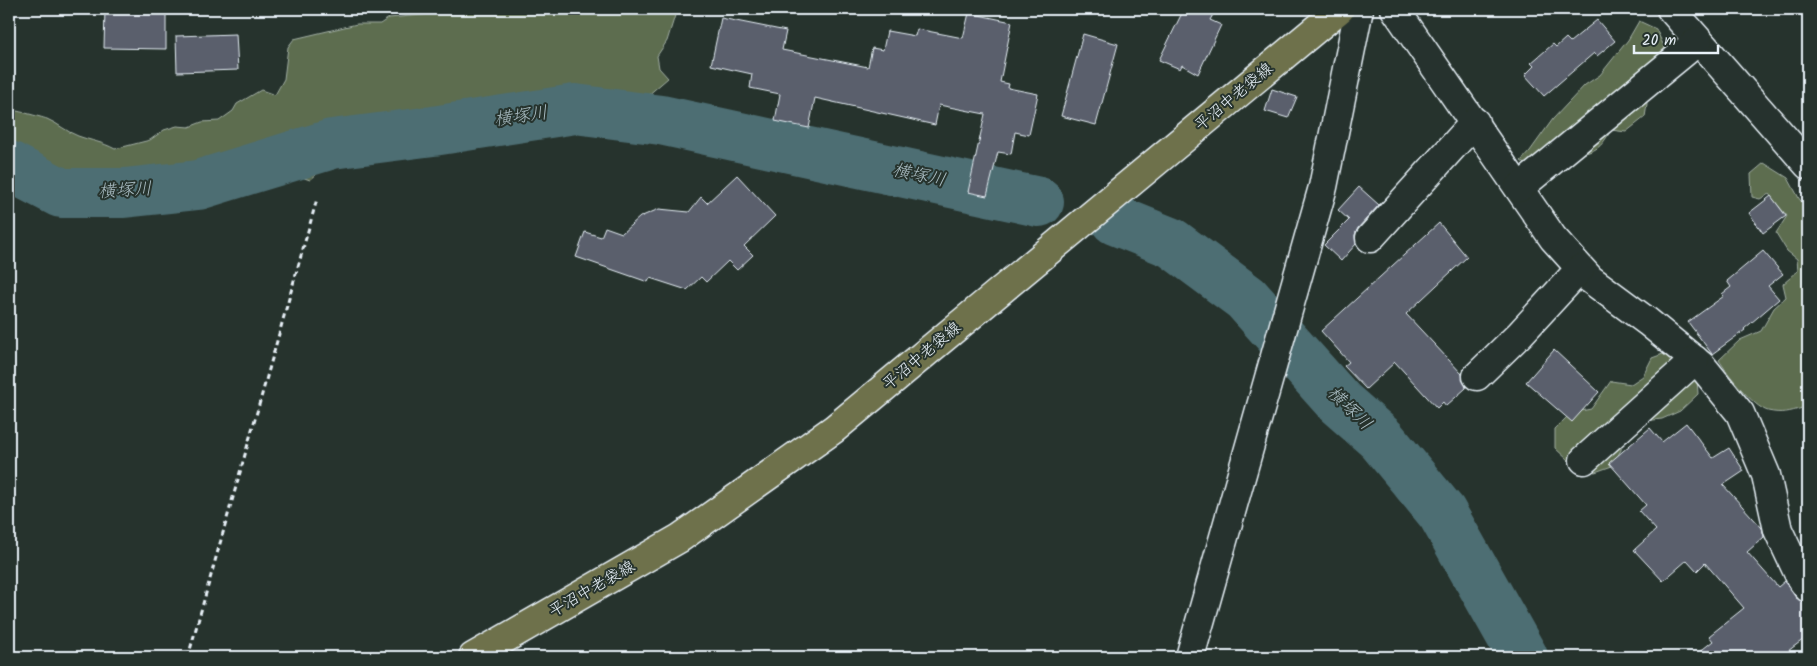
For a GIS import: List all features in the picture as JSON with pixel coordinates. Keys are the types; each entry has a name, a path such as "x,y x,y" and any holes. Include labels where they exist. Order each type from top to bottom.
{"main road":[{"name":"平沼中老袋線","path":"473,657 680,538 834,429 1340,9"}],"street":[{"path":"1190,657 1323,187 1359,9"},
{"path":"1395,9 1475,122 1553,238 1590,279 1695,360 1740,413 1766,475 1778,530 1801,579 1808,588"},
{"path":"1671,9 1808,165"},
{"path":"1519,188 1698,41"},
{"path":"1370,238 1475,122"},
{"path":"1477,376 1520,334 1580,269"},
{"path":"1584,460 1695,360"}],"path":[{"path":"188,657 317,199"}],"green space":[{"path":"441,9 677,9 667,41 657,56 659,68 668,78 647,96 645,103 650,110 639,123 629,122 618,110 605,125 567,128 526,127 476,143 461,140 438,146 422,154 402,146 378,155 358,150 339,155 310,180 290,173 268,172 232,190 216,193 194,178 176,180 170,207 152,211 102,208 75,199 58,201 44,196 9,172 9,110 47,119 83,138 115,149 150,140 164,130 177,126 189,127 202,122 219,121 233,111 237,104 261,90 275,95 284,79 288,47 294,39 357,24 380,24 389,18 432,14"},
{"path":"1639,21 1656,29 1667,53 1645,90 1647,104 1645,117 1626,132 1611,130 1602,144 1594,150 1563,158 1534,170 1521,161 1553,119 1585,85 1600,75 1628,40"},
{"path":"1764,163 1788,178 1800,200 1808,208 1808,396 1802,408 1785,412 1768,411 1755,403 1734,381 1719,360 1740,340 1761,331 1774,308 1786,297 1783,284 1798,271 1797,259 1787,251 1776,233 1787,216 1769,194 1760,199 1752,197 1751,174"},
{"path":"1663,354 1697,378 1698,394 1680,411 1662,419 1644,421 1623,433 1621,450 1612,466 1595,472 1568,460 1555,448 1555,429 1571,413 1591,409 1611,381 1631,384 1643,376 1652,358"}],"building":[{"path":"105,9 166,9 166,49 104,48"},
{"path":"1184,9 1216,9 1210,20 1221,25 1198,74 1182,65 1180,69 1159,60"},
{"path":"969,13 1012,22 1000,82 1009,84 1008,88 1038,94 1029,135 1015,132 1011,154 998,152 987,196 968,192 985,114 939,105 935,125 815,98 809,128 775,121 780,94 750,88 752,74 711,65 721,18 786,31 782,50 868,67 872,48 883,50 887,31 915,36 917,29 963,38"},
{"path":"1597,20 1615,41 1597,56 1594,53 1544,96 1525,75 1534,66 1531,63 1553,44 1556,47 1566,38 1570,42"},
{"path":"236,34 238,70 177,72 176,36"},
{"path":"1083,34 1118,44 1096,125 1061,116"},
{"path":"1272,89 1297,97 1288,118 1265,111"},
{"path":"737,175 775,216 744,246 753,255 737,270 728,261 706,282 701,277 687,290 650,278 648,282 576,257 585,232 601,237 605,227 622,233 640,217 659,209 689,212 701,197 707,203"},
{"path":"1359,187 1379,205 1358,228 1355,235 1356,244 1341,261 1324,245 1349,220 1338,210"},
{"path":"1771,196 1786,216 1763,233 1749,213"},
{"path":"1439,223 1467,257 1406,314 1462,374 1466,388 1446,406 1443,402 1437,408 1395,362 1366,389 1344,366 1349,362 1321,331"},
{"path":"1763,251 1783,274 1768,286 1779,299 1745,330 1712,354 1688,322 1724,296 1722,294 1731,287 1727,281"},
{"path":"1554,350 1599,392 1572,422 1526,382"},
{"path":"1686,423 1713,458 1729,448 1744,471 1723,485 1762,528 1764,537 1747,552 1778,587 1785,581 1796,598 1808,603 1808,636 1780,657 1693,657 1713,641 1709,636 1744,608 1705,563 1697,571 1687,560 1663,581 1634,550 1656,530 1639,511 1646,505 1609,463 1650,428 1662,442"}],"waterway":[{"name":"横塚川","path":"9,166 61,193 124,193 198,185 332,144 433,131 575,109 661,120 1039,202"},
{"name":"横塚川","path":"1115,220 1172,243 1246,298 1340,403 1381,439 1442,513 1523,657"}]}
